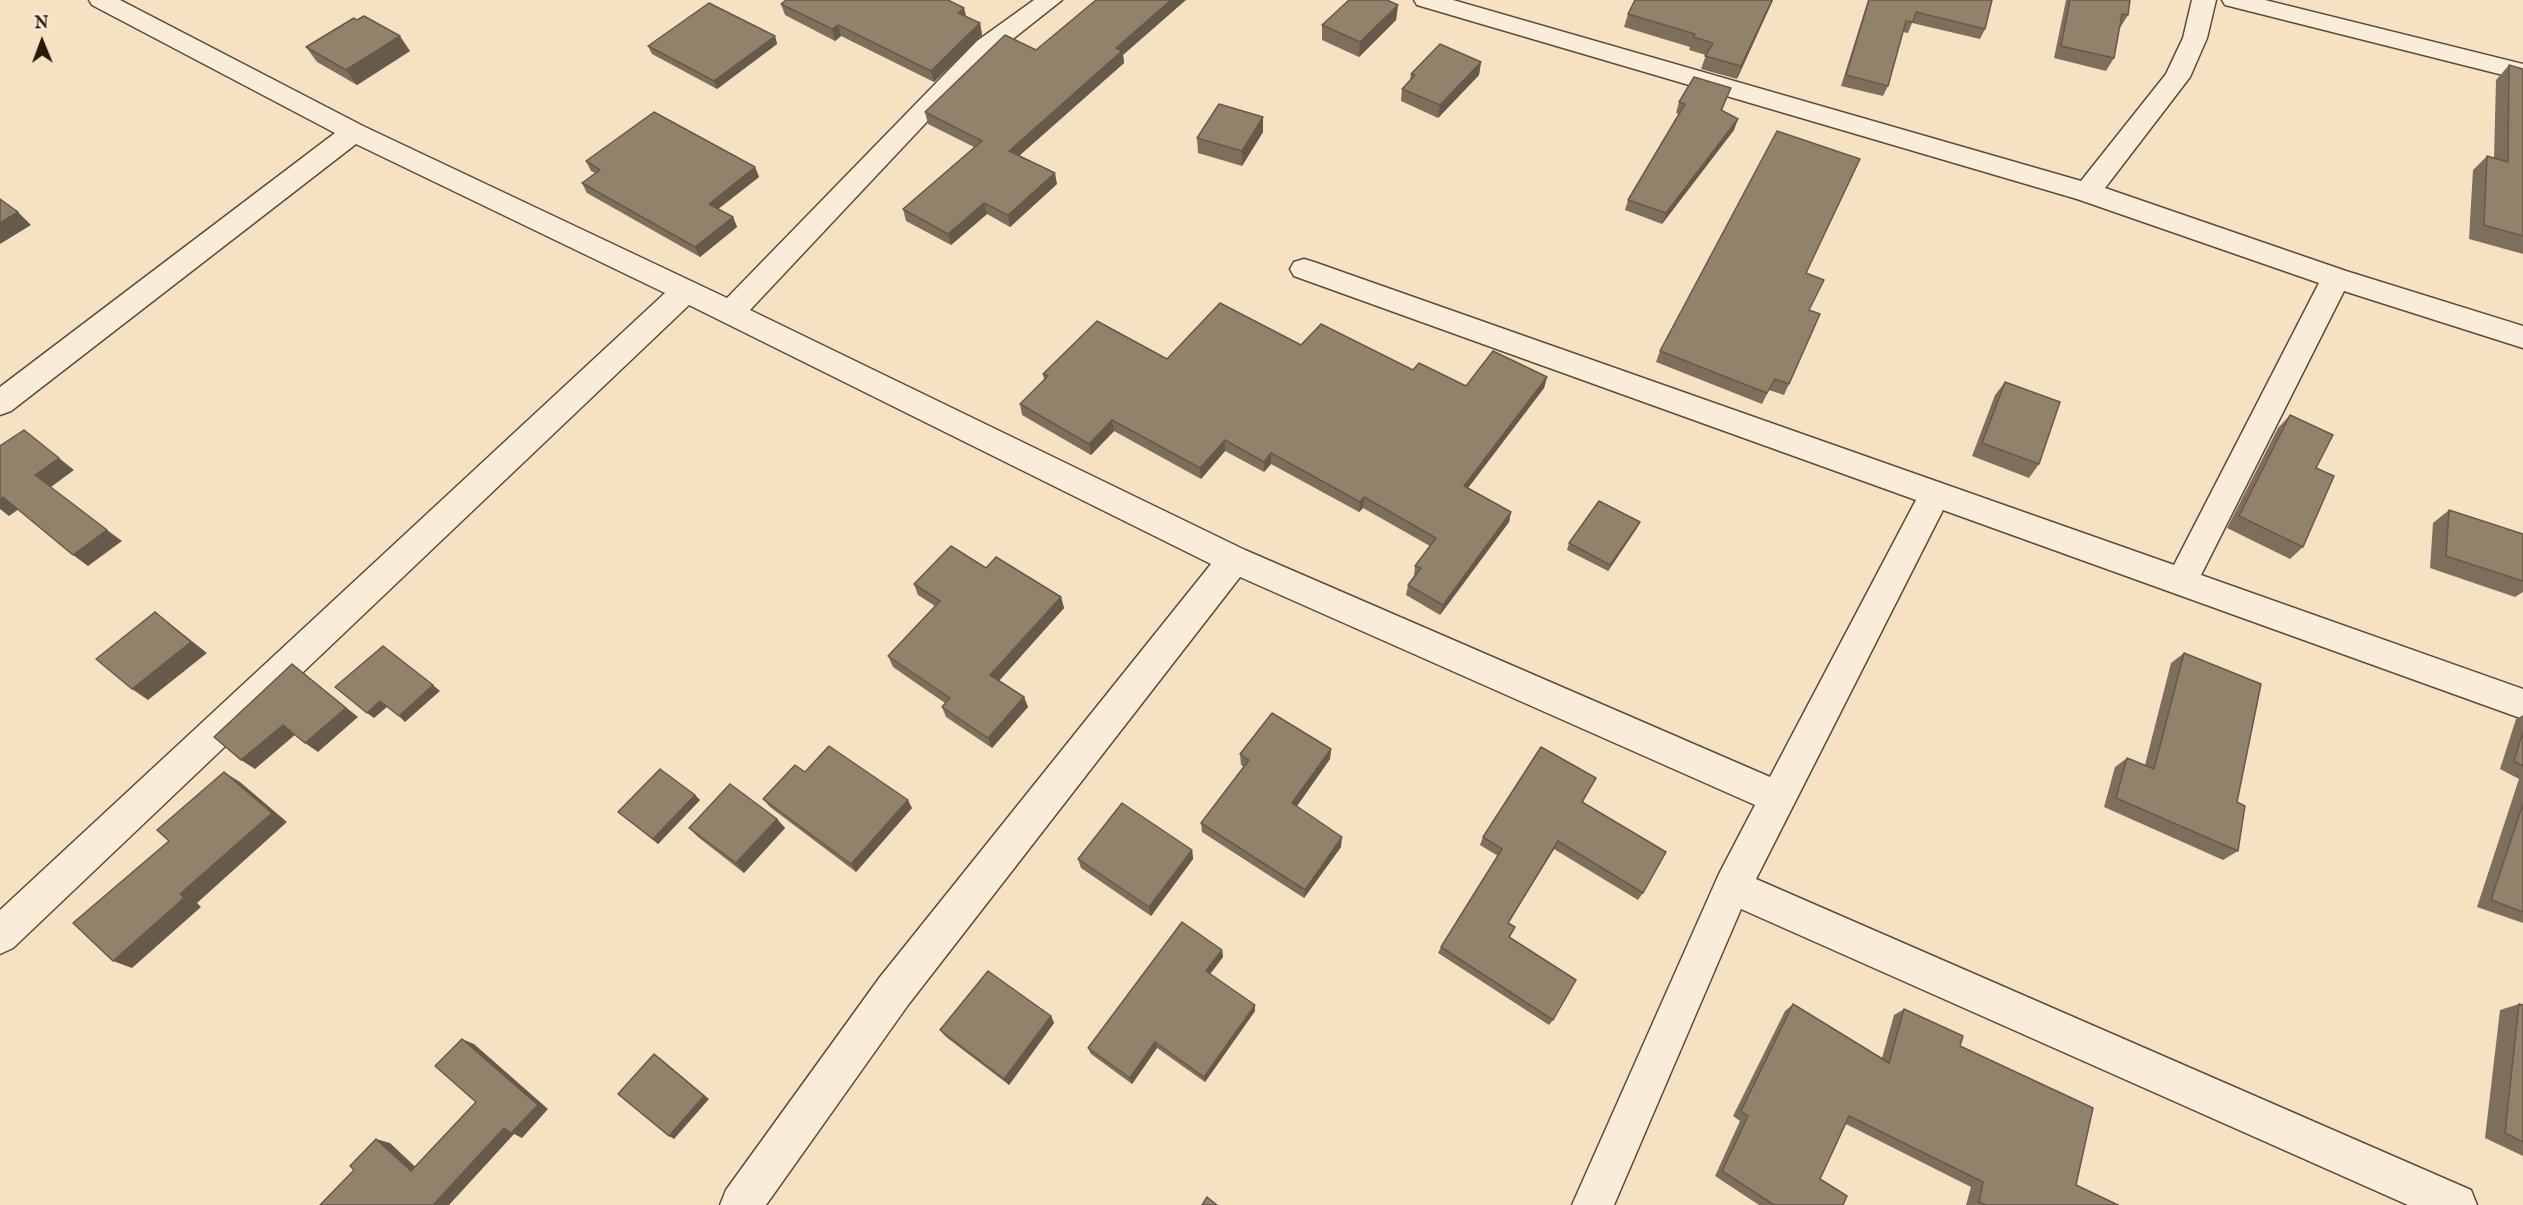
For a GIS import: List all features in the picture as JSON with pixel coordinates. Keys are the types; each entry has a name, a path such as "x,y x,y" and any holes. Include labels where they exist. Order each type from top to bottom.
{"street":[{"path":"101,0 354,132 686,291 1233,560 1778,798"},
{"path":"730,314 943,89 986,47 1050,0"},
{"path":"1426,0 2087,192 2336,278 2523,336"},
{"path":"2087,192 2178,77 2195,38 2204,0"},
{"path":"2234,0 2523,72"},
{"path":"0,403 354,132"},
{"path":"1304,269 2523,704"},
{"path":"2182,581 2336,278"},
{"path":"0,935 686,291"},
{"path":"1593,1205 1732,887 1935,494"},
{"path":"741,1205 894,991 1233,560"},
{"path":"1732,887 2456,1205"}],"building":[{"path":"786,0 948,0 964,8 958,13 980,23 931,71 838,25 832,29 781,4"},
{"path":"1096,0 1171,0 1116,48 1122,51 1009,151 1055,173 1008,215 984,203 948,234 903,209 982,141 925,112 1005,35 1036,50"},
{"path":"1349,0 1387,0 1398,5 1360,42 1322,25"},
{"path":"1635,0 1772,0 1741,66 1705,56 1713,43 1693,37 1695,34 1628,14"},
{"path":"1869,0 1992,0 1985,29 1916,12 1913,22 1906,21 1888,86 1846,75"},
{"path":"2070,0 2130,0 2128,15 2122,14 2114,58 2061,46"},
{"path":"709,3 775,36 714,81 648,46"},
{"path":"364,16 400,36 346,70 306,47 354,18 357,20"},
{"path":"1440,44 1481,62 1440,105 1402,89 1415,75 1411,74"},
{"path":"2509,65 2523,69 2523,236 2484,225 2487,156 2508,162"},
{"path":"1694,77 1731,88 1721,110 1738,119 1666,213 1628,200 1685,104 1679,102"},
{"path":"1219,104 1263,117 1242,151 1197,138"},
{"path":"654,112 755,167 709,204 733,217 695,247 582,183 600,170 586,161"},
{"path":"1777,131 1860,159 1806,273 1824,280 1809,310 1820,314 1789,384 1775,379 1767,393 1660,351"},
{"path":"0,199 18,212 0,223"},
{"path":"1220,303 1301,345 1321,324 1413,370 1419,363 1466,386 1493,351 1547,377 1464,486 1511,512 1443,605 1408,585 1421,568 1415,566 1436,538 1364,497 1360,502 1271,453 1264,462 1225,440 1200,468 1112,420 1089,444 1020,404 1048,376 1043,374 1097,321 1167,359"},
{"path":"2005,382 2060,402 2039,464 1982,443"},
{"path":"2290,415 2333,435 2316,468 2334,476 2303,547 2239,516"},
{"path":"24,430 59,458 35,475 107,530 73,555 3,497 0,500 0,446"},
{"path":"1599,501 1640,522 1610,565 1569,543"},
{"path":"2449,510 2523,534 2523,581 2446,556"},
{"path":"951,546 986,568 996,557 1061,597 990,675 1024,697 988,738 942,707 950,698 888,656 940,601 914,584"},
{"path":"155,612 191,642 132,689 96,659"},
{"path":"383,646 433,685 399,716 380,701 367,713 335,687"},
{"path":"2184,653 2261,684 2237,802 2245,806 2238,851 2116,798 2127,758 2154,769"},
{"path":"292,664 346,708 305,743 283,725 241,760 214,737"},
{"path":"1272,713 1331,749 1292,803 1342,837 1305,890 1201,823 1249,760 1240,754"},
{"path":"2523,732 2523,766 2514,761"},
{"path":"829,746 908,800 851,864 763,799 795,765 805,772"},
{"path":"1541,747 1596,778 1582,802 1666,852 1643,893 1558,841 1508,923 1515,927 1509,937 1576,980 1553,1020 1441,947 1502,849 1483,837"},
{"path":"660,769 695,795 653,839 618,812"},
{"path":"224,772 272,813 180,894 184,898 113,961 73,923 169,841 157,830"},
{"path":"730,784 777,819 736,863 689,828"},
{"path":"1122,803 1192,850 1149,907 1078,859"},
{"path":"2523,804 2523,912 2491,900"},
{"path":"1182,922 1222,950 1206,971 1255,1005 1204,1077 1155,1042 1130,1078 1088,1048"},
{"path":"988,971 1051,1016 1004,1079 940,1030"},
{"path":"1793,1004 1889,1063 1904,1009 1963,1036 1960,1046 2093,1108 2076,1185 2118,1205 1986,1205 1979,1202 1983,1182 1849,1116 1820,1179 1847,1196 1843,1205 1774,1205 1722,1171 1748,1116 1741,1111"},
{"path":"2519,1004 2523,1005 2523,1142 2505,1133"},
{"path":"462,1039 538,1105 511,1133 504,1128 433,1205 320,1205 354,1170 350,1166 376,1139 411,1171 476,1102 435,1066"},
{"path":"654,1054 704,1096 669,1136 618,1094"},
{"path":"1207,1197 1217,1205 1202,1205"}]}
